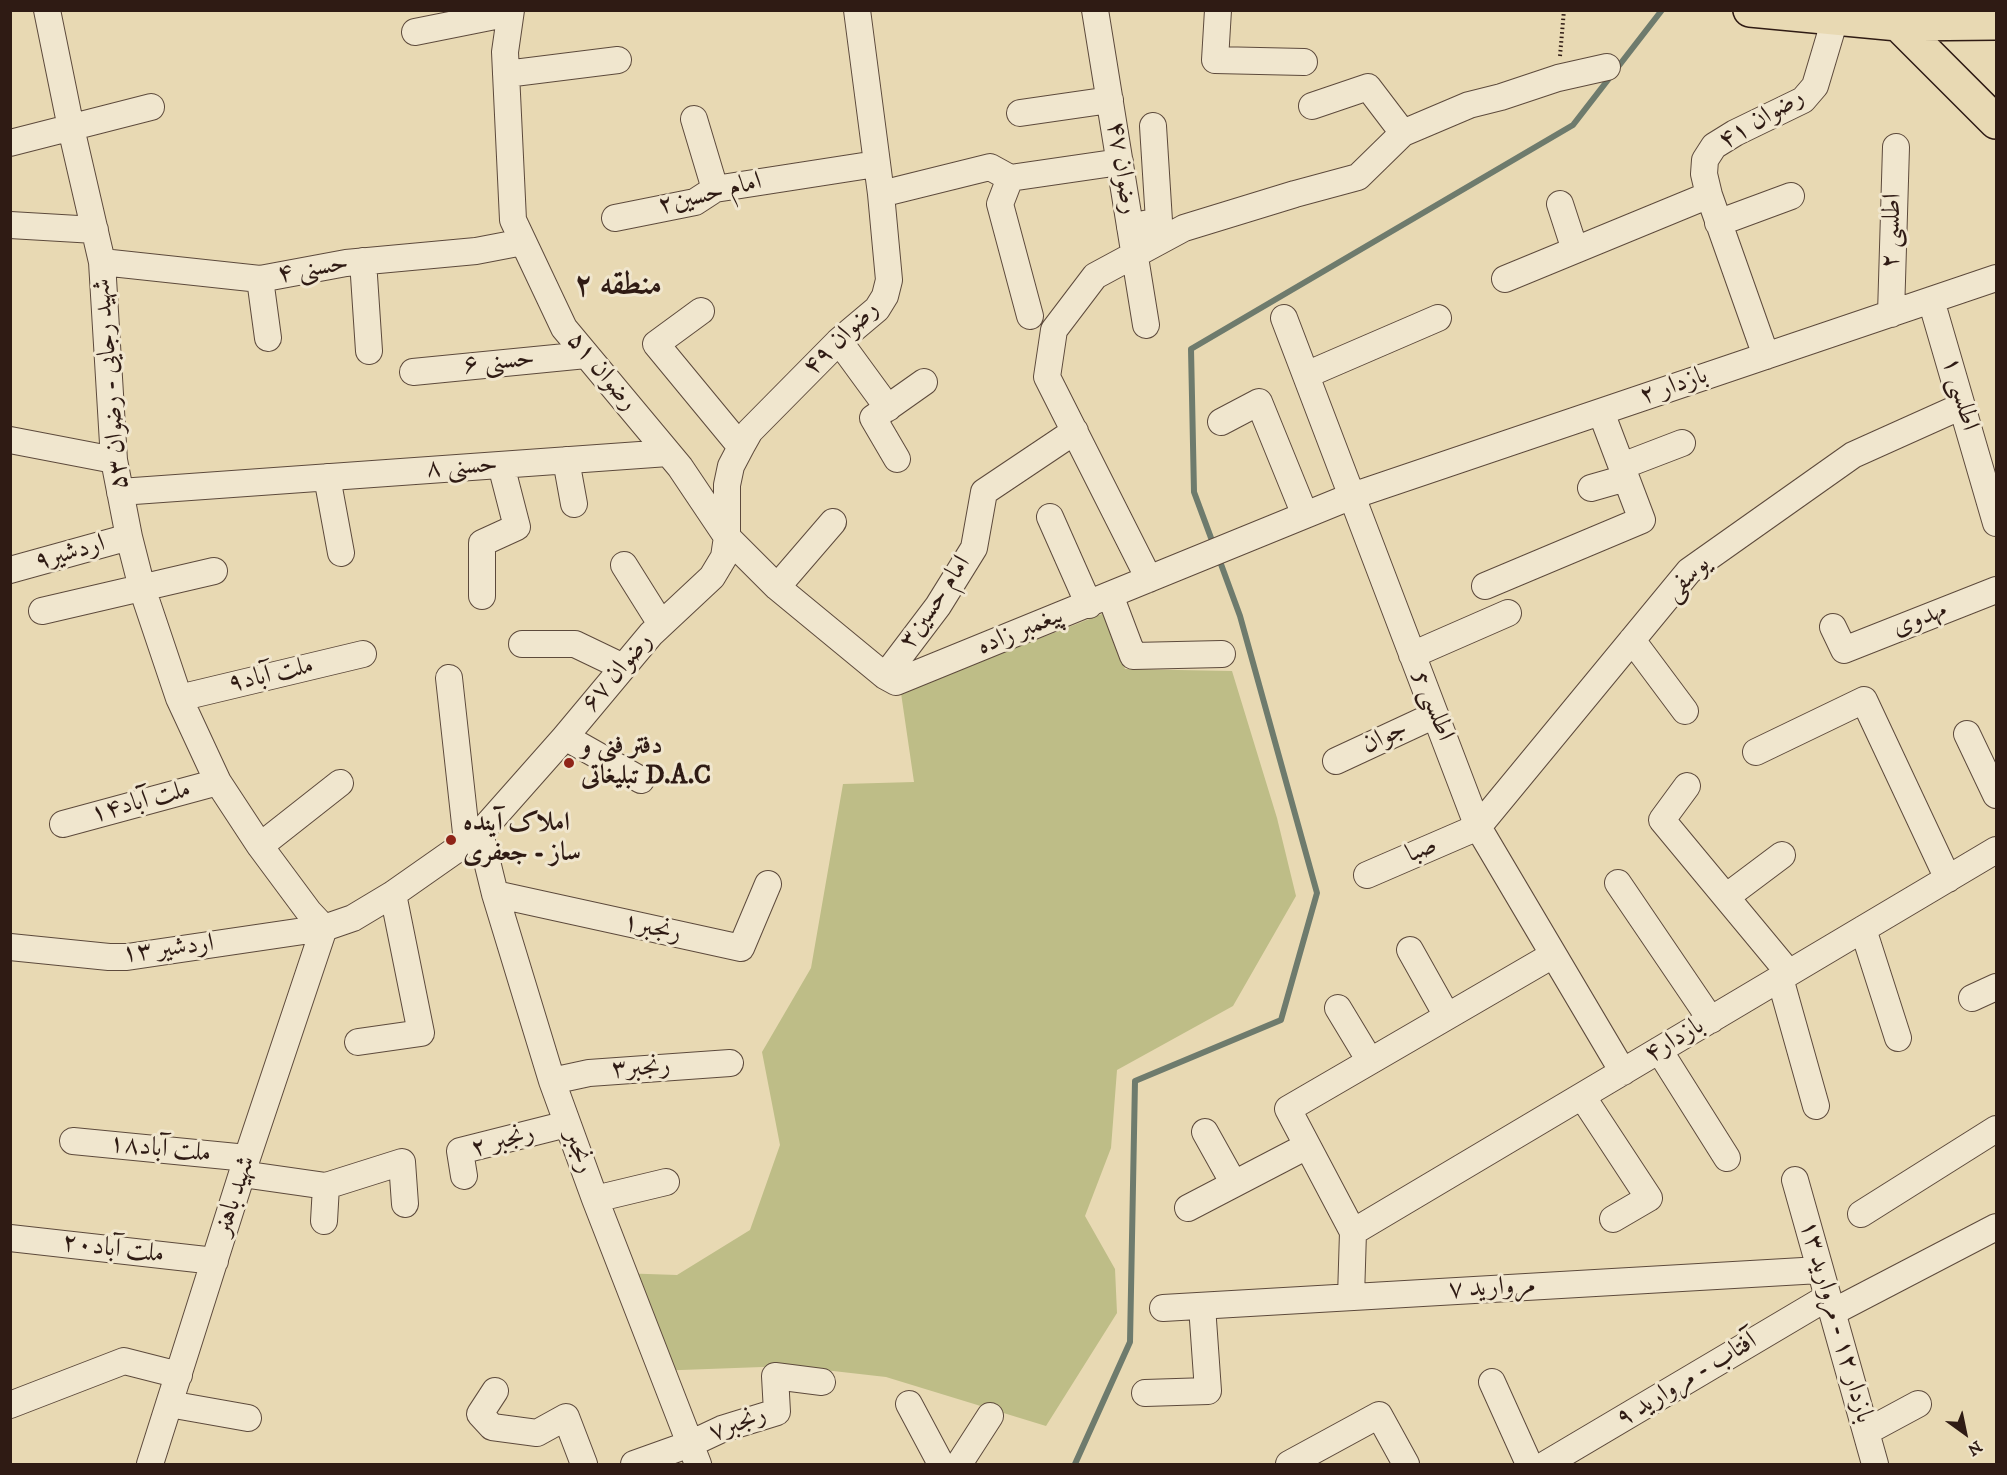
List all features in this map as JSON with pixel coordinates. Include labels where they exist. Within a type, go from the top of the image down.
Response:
[{"type":"main road","points":[[1750,10],[1898,24],[1996,23]]},
{"type":"main road","points":[[1898,24],[1996,122]]},
{"type":"street","name":"شهید رجایی - رضوان ۵۳","points":[[47,10],[102,262],[114,460],[129,537],[142,588],[179,698],[218,782],[260,846],[309,912],[324,928]]},
{"type":"street","name":"رضوان ۴۹","points":[[727,537],[727,485],[731,466],[750,431],[839,341],[877,309],[889,280],[881,194],[856,10]]},
{"type":"street","name":"رضوان ۴۷","points":[[1095,10],[1146,325]]},
{"type":"street","points":[[1218,10],[1215,60],[1304,62]]},
{"type":"street","points":[[415,32],[510,12]]},
{"type":"street","name":"رضوان ۵۱","points":[[510,12],[506,74],[513,220],[564,328],[680,467],[727,537]]},
{"type":"street","name":"رضوان ۴۱","points":[[1766,356],[1708,195],[1704,174],[1706,160],[1714,146],[1735,133],[1803,100],[1815,86],[1835,19]]},
{"type":"street","points":[[506,74],[618,60]]},
{"type":"street","points":[[1149,579],[1047,377],[1054,330],[1095,276],[1185,228],[1358,177],[1403,133],[1469,105],[1558,78],[1607,67]]},
{"type":"street","points":[[1312,106],[1368,87],[1403,133]]},
{"type":"street","points":[[1020,113],[1110,100]]},
{"type":"street","points":[[10,143],[151,107]]},
{"type":"street","points":[[694,119],[715,189]]},
{"type":"street","points":[[1130,227],[1160,221],[1153,126]]},
{"type":"street","name":"اطلسی ۲","points":[[1891,314],[1896,147]]},
{"type":"street","points":[[881,194],[990,167],[1010,178],[1120,162]]},
{"type":"street","name":"امام حسین۲","points":[[615,218],[695,202],[715,189],[876,164]]},
{"type":"street","points":[[1010,178],[1000,204],[1030,316]]},
{"type":"street","points":[[1505,279],[1708,195]]},
{"type":"street","points":[[1718,222],[1791,196]]},
{"type":"street","points":[[1560,204],[1575,250]]},
{"type":"street","points":[[10,225],[95,230]]},
{"type":"street","name":"حسنی ۴","points":[[102,262],[260,279],[363,261],[476,251],[523,242]]},
{"type":"street","points":[[363,261],[369,351]]},
{"type":"street","name":"بازدار ۲","points":[[1352,496],[1996,278]]},
{"type":"street","points":[[260,279],[268,338]]},
{"type":"street","name":"اطلسی ۱","points":[[1931,300],[1996,523]]},
{"type":"street","points":[[701,311],[656,344],[741,447]]},
{"type":"street","name":"اطلسی 5","points":[[1284,318],[1478,827],[1623,1072]]},
{"type":"street","points":[[1306,375],[1438,318]]},
{"type":"street","points":[[839,341],[888,408]]},
{"type":"street","name":"حسنی ۶","points":[[413,372],[586,355]]},
{"type":"street","points":[[897,459],[873,418],[924,382]]},
{"type":"street","points":[[1221,422],[1259,402],[1305,515]]},
{"type":"street","name":"یوسفی","points":[[1478,827],[1689,571],[1853,455],[1962,406]]},
{"type":"street","points":[[1485,586],[1642,520],[1601,412]]},
{"type":"street","name":"امام حسین۳","points":[[885,676],[938,606],[974,548],[984,492],[1075,431]]},
{"type":"street","points":[[10,440],[114,460]]},
{"type":"street","points":[[1591,488],[1683,443]]},
{"type":"street","name":"حسنی ۸","points":[[120,492],[668,453]]},
{"type":"street","points":[[566,460],[574,504]]},
{"type":"street","points":[[482,596],[482,543],[517,527],[501,465]]},
{"type":"street","points":[[327,477],[341,553]]},
{"type":"street","name":"پیغمبر زاده","points":[[885,676],[896,682],[1352,496]]},
{"type":"street","points":[[1050,517],[1132,656],[1222,654]]},
{"type":"street","points":[[777,587],[832,522]]},
{"type":"street","name":"اردشیر۹","points":[[10,570],[129,537]]},
{"type":"street","points":[[727,537],[777,587],[885,676]]},
{"type":"street","name":"رضوان ۶۷","points":[[324,928],[353,918],[393,894],[473,837],[565,737],[661,624],[712,577],[724,557],[727,537]]},
{"type":"street","points":[[624,565],[661,624]]},
{"type":"street","points":[[42,611],[214,571]]},
{"type":"street","name":"مهدوی","points":[[1833,627],[1844,650],[1996,590]]},
{"type":"street","points":[[1412,655],[1509,613]]},
{"type":"street","points":[[1632,640],[1685,711]]},
{"type":"street","points":[[522,644],[574,644],[623,667]]},
{"type":"street","name":"ملت آباد۹","points":[[179,698],[363,654]]},
{"type":"street","name":"رنجبر","points":[[449,678],[473,837],[495,894],[567,1124],[694,1454]]},
{"type":"street","points":[[1756,752],[1864,700],[1948,879]]},
{"type":"street","name":"جوان","points":[[1336,761],[1435,715]]},
{"type":"street","points":[[1967,734],[1996,795]]},
{"type":"street","points":[[565,737],[641,780]]},
{"type":"street","name":"ملت آباد۱۴","points":[[63,824],[218,782]]},
{"type":"street","points":[[260,846],[340,783]]},
{"type":"street","points":[[1686,786],[1662,820],[1726,897],[1784,976],[1816,1106]]},
{"type":"street","name":"صبا","points":[[1367,875],[1478,827]]},
{"type":"street","points":[[1726,897],[1782,855]]},
{"type":"street","name":"بازدار۴","points":[[1353,1232],[1948,879],[1995,855]]},
{"type":"street","points":[[1618,883],[1711,1020]]},
{"type":"street","name":"رنجبر۱","points":[[495,894],[741,948],[768,884]]},
{"type":"street","points":[[358,1042],[421,1032],[393,894]]},
{"type":"street","name":"اردشیر ۱۳","points":[[10,947],[127,957],[324,928]]},
{"type":"street","name":"شهید باهنر","points":[[150,1464],[214,1261],[324,928]]},
{"type":"street","points":[[1863,929],[1898,1038]]},
{"type":"street","points":[[1410,950],[1447,1016]]},
{"type":"street","points":[[1352,1297],[1353,1232],[1288,1109],[1553,955]]},
{"type":"street","points":[[1972,998],[1996,987]]},
{"type":"street","points":[[1338,1008],[1370,1061]]},
{"type":"street","points":[[1659,1050],[1727,1158]]},
{"type":"street","name":"رنجبر۳","points":[[552,1081],[589,1073],[730,1063]]},
{"type":"street","points":[[1582,1096],[1649,1198],[1612,1219]]},
{"type":"street","name":"رنجبر ۲","points":[[464,1176],[460,1151],[567,1124]]},
{"type":"street","points":[[1861,1214],[1996,1129]]},
{"type":"street","points":[[1205,1132],[1234,1184]]},
{"type":"street","name":"ملت آباد۱۸","points":[[73,1141],[245,1166],[326,1186]]},
{"type":"street","points":[[1188,1208],[1307,1146]]},
{"type":"street","points":[[324,1221],[326,1186],[402,1162],[405,1204]]},
{"type":"street","name":"بازدار ۱۲ - مروارید ۱۳","points":[[1795,1180],[1875,1464]]},
{"type":"street","points":[[595,1199],[666,1182]]},
{"type":"street","name":"آفتاب - مروارید ۹","points":[[1546,1464],[1831,1305],[1996,1227]]},
{"type":"street","name":"ملت آباد۲۰","points":[[10,1238],[214,1261]]},
{"type":"street","name":"مروارید ۷","points":[[1163,1308],[1820,1270]]},
{"type":"street","points":[[1145,1393],[1208,1391],[1202,1306]]},
{"type":"street","points":[[10,1405],[124,1361],[178,1375]]},
{"type":"street","name":"رنجبر۷","points":[[694,1454],[722,1429],[777,1412],[775,1376],[822,1382]]},
{"type":"street","points":[[1492,1382],[1529,1464]]},
{"type":"street","points":[[495,1391],[480,1414],[492,1427],[537,1433],[566,1418],[584,1464]]},
{"type":"street","points":[[169,1404],[248,1418]]},
{"type":"street","points":[[909,1404],[941,1464]]},
{"type":"street","points":[[1866,1432],[1918,1404]]},
{"type":"street","points":[[1289,1464],[1379,1415],[1406,1464]]},
{"type":"street","points":[[959,1464],[990,1416]]},
{"type":"street","points":[[634,1464],[694,1454]]},
{"type":"path","points":[[1558,78],[1564,10]]},
{"type":"shaded area","points":[[1107,612],[1125,669],[1232,671],[1277,818],[1296,896],[1233,1006],[1117,1070],[1111,1148],[1085,1216],[1115,1269],[1117,1313],[1046,1426],[886,1377],[789,1366],[654,1371],[618,1273],[677,1275],[750,1230],[780,1145],[762,1052],[811,968],[843,784],[914,782],[901,693]]},
{"type":"waterway","points":[[1214,546],[1194,492],[1191,349],[1573,125],[1662,10]]},
{"type":"waterway","points":[[1075,1464],[1130,1342],[1135,1081],[1281,1020],[1317,893],[1240,616],[1218,556]]},
{"type":"place","name":"دفتر فنی و تبلیغاتی D.A.C","points":[[569,763]]},
{"type":"place","name":"املاک آینده ساز - جعفری","points":[[451,840]]},
{"type":"district","name":"منطقه ۲","points":[[618,287]]}]
